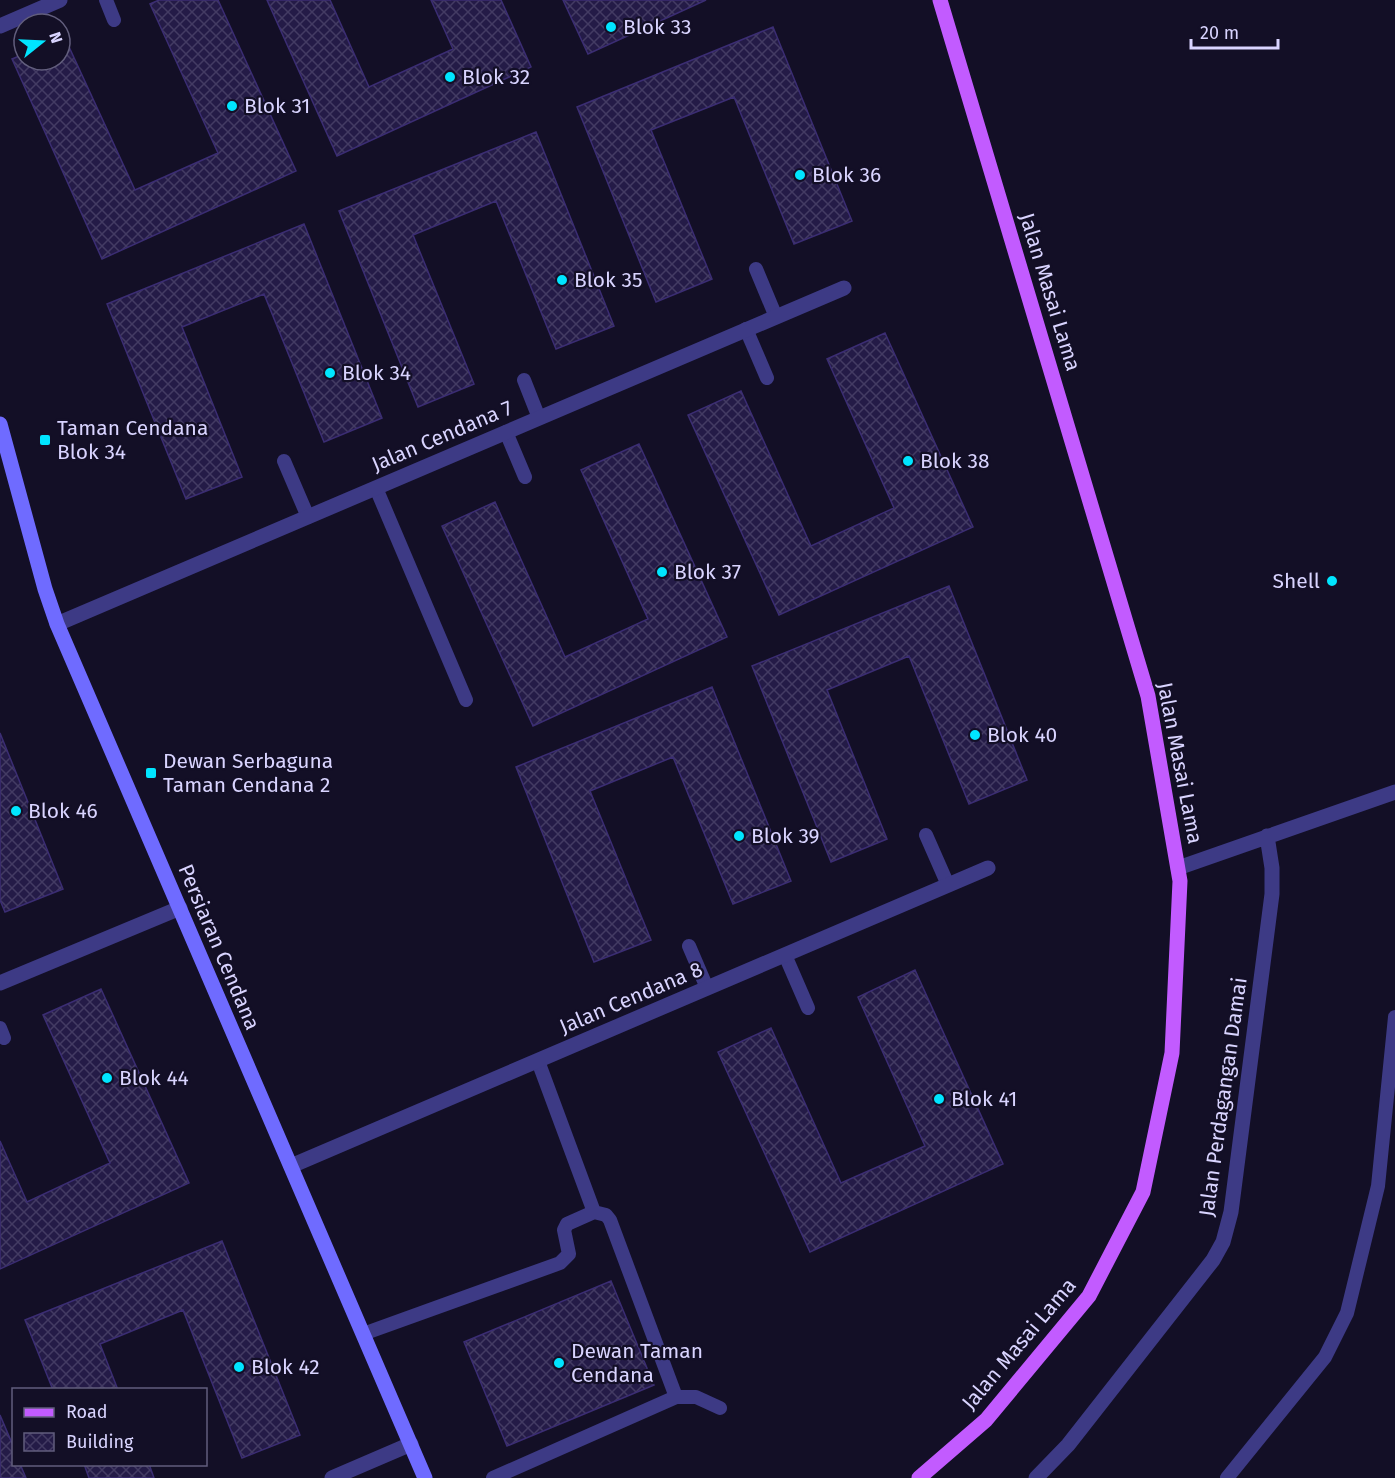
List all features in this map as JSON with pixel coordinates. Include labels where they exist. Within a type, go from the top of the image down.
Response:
[{"type":"main road","name":"Jalan Masai Lama","points":[[919,1478],[986,1420],[1089,1296],[1143,1192],[1172,1053],[1180,881],[1148,696],[940,0]]},
{"type":"street","points":[[0,26],[60,0]]},
{"type":"street","name":"Jalan Cendana 7","points":[[57,624],[844,288]]},
{"type":"street","name":"Persiaran Cendana","points":[[0,424],[45,589],[57,624],[425,1478]]},
{"type":"street","points":[[1178,868],[1395,792]]},
{"type":"street","name":"Jalan Perdagangan Damai","points":[[1040,1477],[1075,1436],[1213,1260],[1223,1242],[1232,1212],[1272,894],[1272,868],[1266,836]]},
{"type":"street","name":"Jalan Cendana 8","points":[[291,1166],[988,868]]},
{"type":"street","points":[[0,983],[180,908]]},
{"type":"street","points":[[332,1478],[411,1444]]},
{"type":"lane","points":[[106,0],[114,20]]},
{"type":"lane","points":[[756,270],[776,317]]},
{"type":"lane","points":[[746,329],[767,378]]},
{"type":"lane","points":[[524,380],[539,418]]},
{"type":"lane","points":[[506,432],[525,477]]},
{"type":"lane","points":[[284,461],[308,517]]},
{"type":"lane","points":[[376,488],[466,700]]},
{"type":"lane","points":[[926,835],[948,885]]},
{"type":"lane","points":[[689,946],[707,988]]},
{"type":"lane","points":[[785,955],[808,1008]]},
{"type":"lane","points":[[1227,1478],[1325,1357],[1347,1313],[1378,1186],[1395,1017]]},
{"type":"lane","points":[[538,1060],[594,1212]]},
{"type":"lane","points":[[363,1334],[560,1263],[569,1254],[564,1230],[567,1224],[594,1212],[606,1215],[610,1220],[676,1397]]},
{"type":"lane","points":[[493,1478],[676,1397],[696,1397],[720,1408]]},
{"type":"building","name":"Blok 31","points":[[159,0],[218,0],[296,171],[102,259],[18,72],[72,72],[72,53],[135,190],[218,153],[150,4]]},
{"type":"building","name":"Blok 32","points":[[267,0],[330,0],[369,87],[453,49],[431,0],[501,0],[531,67],[337,156]]},
{"type":"building","name":"Blok 33","points":[[563,0],[706,0],[588,54]]},
{"type":"building","name":"Blok 36","points":[[773,27],[852,221],[794,244],[734,97],[651,130],[712,279],[656,302],[577,107]]},
{"type":"building","name":"Blok 35","points":[[536,132],[614,326],[556,349],[496,201],[413,235],[474,384],[418,407],[339,211]]},
{"type":"building","name":"Blok 34","points":[[304,224],[382,418],[324,442],[264,294],[182,327],[242,477],[186,499],[107,304]]},
{"type":"building","name":"Blok 38","points":[[885,333],[973,527],[779,615],[688,415],[741,391],[811,546],[894,508],[827,359]]},
{"type":"building","name":"Blok 37","points":[[639,444],[727,637],[533,726],[442,526],[495,502],[565,657],[648,619],[581,470]]},
{"type":"building","name":"Blok 40","points":[[949,586],[1027,780],[969,804],[909,656],[827,690],[887,839],[831,862],[752,666]]},
{"type":"building","name":"Blok 39","points":[[712,687],[791,881],[733,904],[673,757],[590,791],[651,940],[594,962],[516,767]]},
{"type":"building","name":"Blok 46","points":[[0,733],[63,889],[5,912],[0,900]]},
{"type":"building","name":"Blok 41","points":[[915,970],[1003,1164],[810,1252],[718,1052],[771,1028],[841,1183],[925,1146],[858,997]]},
{"type":"building","name":"Blok 44","points":[[101,989],[189,1183],[0,1269],[0,1141],[27,1202],[110,1163],[43,1015]]},
{"type":"building","name":"Blok 42","points":[[222,1241],[300,1435],[242,1458],[183,1310],[100,1344],[117,1388],[52,1388],[25,1320]]},
{"type":"building","name":"Dewan Taman Cendana","points":[[611,1281],[654,1385],[507,1446],[464,1342]]},
{"type":"building","points":[[0,1415],[12,1443],[12,1466],[21,1466],[26,1478],[0,1478]]},
{"type":"building","points":[[85,1466],[150,1466],[154,1478],[89,1478]]},
{"type":"place","name":"Blok 33","points":[[611,27]]},
{"type":"place","name":"Blok 32","points":[[450,77]]},
{"type":"place","name":"Blok 31","points":[[232,106]]},
{"type":"place","name":"Blok 36","points":[[800,175]]},
{"type":"place","name":"Blok 35","points":[[562,280]]},
{"type":"place","name":"Blok 34","points":[[330,373]]},
{"type":"place","name":"Taman Cendana Blok 34","points":[[45,440]]},
{"type":"place","name":"Blok 38","points":[[908,461]]},
{"type":"place","name":"Blok 37","points":[[662,572]]},
{"type":"place","name":"Shell","points":[[1332,581]]},
{"type":"place","name":"Blok 40","points":[[975,735]]},
{"type":"place","name":"Dewan Serbaguna Taman Cendana 2","points":[[151,773]]},
{"type":"place","name":"Blok 46","points":[[16,811]]},
{"type":"place","name":"Blok 39","points":[[739,836]]},
{"type":"place","name":"Blok 44","points":[[107,1078]]},
{"type":"place","name":"Blok 41","points":[[939,1099]]},
{"type":"place","name":"Dewan Taman Cendana","points":[[559,1363]]},
{"type":"place","name":"Blok 42","points":[[239,1367]]}]
